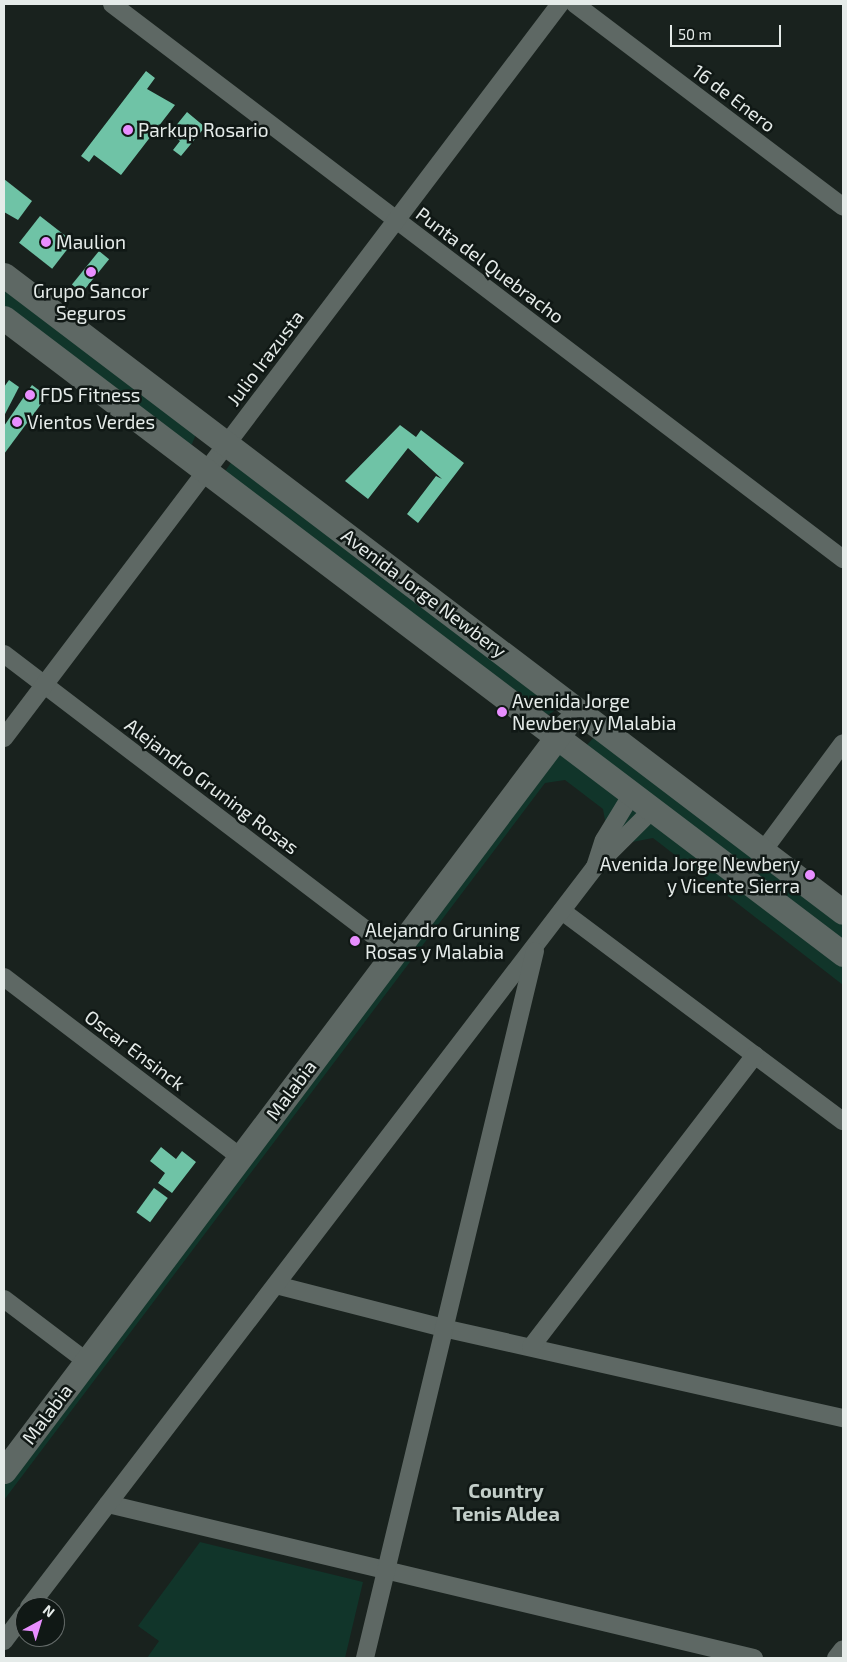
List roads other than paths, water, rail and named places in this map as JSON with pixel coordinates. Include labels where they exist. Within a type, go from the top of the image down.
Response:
[{"type":"main road","name":"Avenida Jorge Newbery","points":[[4,275],[843,912]]},
{"type":"main road","name":"Avenida Jorge Newbery","points":[[4,318],[843,954]]},
{"type":"main road","name":"Malabia","points":[[4,1471],[578,710]]},
{"type":"street","name":"Punta del Quebracho","points":[[112,4],[843,559]]},
{"type":"street","name":"Julio Irazusta","points":[[4,738],[560,4]]},
{"type":"street","name":"16 de Enero","points":[[575,4],[843,207]]},
{"type":"street","name":"Alejandro Gruning Rosas","points":[[4,654],[395,952]]},
{"type":"street","points":[[763,851],[843,743]]},
{"type":"street","points":[[595,868],[604,840],[632,794]]},
{"type":"street","points":[[38,1597],[595,868],[653,810]]},
{"type":"street","points":[[562,911],[843,1121]]},
{"type":"street","points":[[365,1658],[442,1328],[536,945]]},
{"type":"street","name":"Oscar Ensinck","points":[[4,978],[240,1157]]},
{"type":"street","points":[[531,1347],[754,1055]]},
{"type":"street","points":[[276,1285],[442,1328],[843,1418]]},
{"type":"street","points":[[4,1298],[86,1361]]},
{"type":"street","points":[[108,1504],[754,1658]]},
{"type":"street","points":[[4,1640],[15,1626]]},
{"type":"street","points":[[836,1658],[843,1649]]},
{"type":"place","name":"Parkup Rosario","points":[[128,130]]},
{"type":"place","name":"Maulion","points":[[46,242]]},
{"type":"place","name":"Grupo Sancor Seguros","points":[[91,272]]},
{"type":"place","name":"FDS Fitness","points":[[30,395]]},
{"type":"place","name":"Vientos Verdes","points":[[17,422]]},
{"type":"place","name":"Avenida Jorge Newbery y Malabia","points":[[502,712]]},
{"type":"place","name":"Avenida Jorge Newbery y Vicente Sierra","points":[[810,875]]},
{"type":"place","name":"Alejandro Gruning Rosas y Malabia","points":[[355,941]]},
{"type":"district","name":"Country Tenis Aldea","points":[[506,1502]]}]
